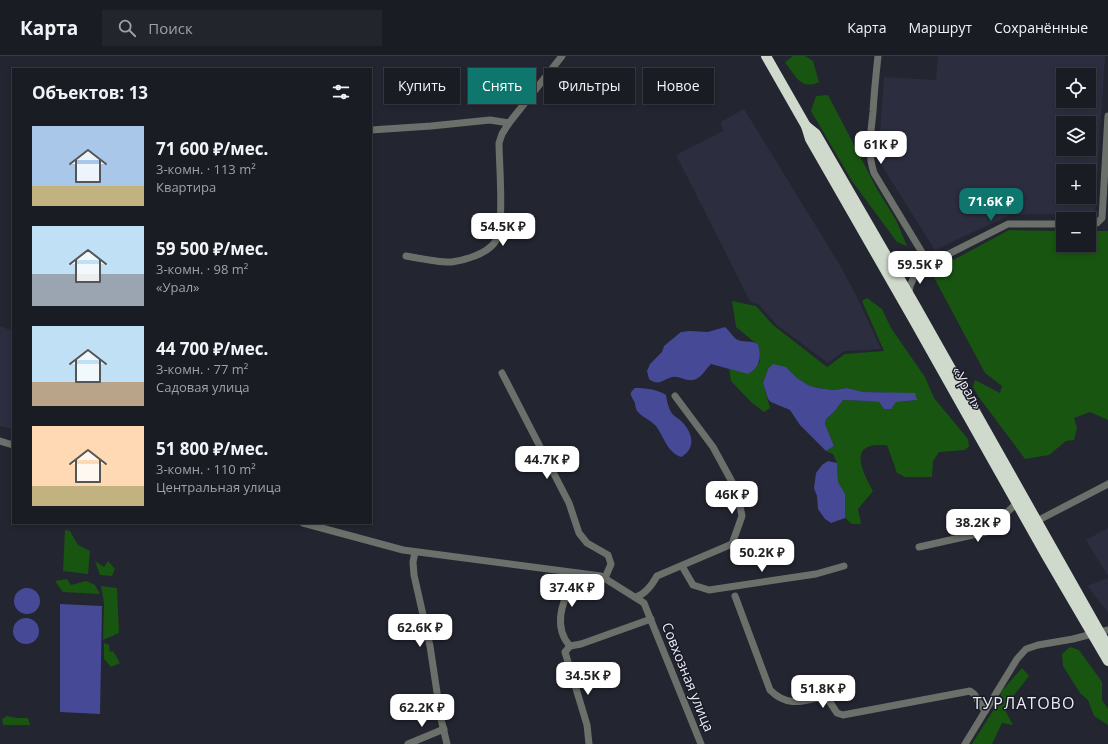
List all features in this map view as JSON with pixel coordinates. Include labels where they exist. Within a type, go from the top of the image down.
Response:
[{"type":"highway","name":"«Урал»","points":[[766,56],[806,126],[810,139],[1084,621],[1100,632],[1108,661]]},
{"type":"highway","name":"«Урал»","points":[[806,126],[816,134],[892,264],[1108,647]]},
{"type":"street","points":[[406,256],[451,262],[482,254],[495,242],[499,234],[501,215],[499,143],[502,134],[562,56]]},
{"type":"street","points":[[878,56],[870,141],[870,157],[872,167],[874,173],[930,264]]},
{"type":"street","points":[[1096,223],[1102,218],[1108,116]]},
{"type":"street","points":[[372,132],[490,120],[509,124]]},
{"type":"street","points":[[892,264],[903,268],[917,270],[1008,224],[1056,224]]},
{"type":"street","points":[[909,295],[910,286],[917,270]]},
{"type":"street","points":[[307,524],[403,550],[601,576],[605,578],[611,564],[608,555],[587,543],[579,533],[570,503],[502,373]]},
{"type":"street","points":[[636,597],[640,596],[651,587],[657,576],[732,544],[742,516],[737,491],[713,447],[675,396]]},
{"type":"street","points":[[0,441],[12,444]]},
{"type":"street","points":[[1037,521],[1108,484]]},
{"type":"street","points":[[919,548],[986,532],[1017,503]]},
{"type":"street","points":[[415,552],[413,562],[414,575],[430,646],[447,744]]},
{"type":"street","points":[[682,566],[694,585],[709,590],[816,574],[844,566]]},
{"type":"street","points":[[570,646],[563,638],[560,629],[560,613],[575,573]]},
{"type":"street","name":"Совхозная улица","points":[[605,578],[644,602],[701,744]]},
{"type":"street","points":[[735,596],[770,690],[777,698],[793,702],[826,696],[837,713],[843,715],[970,691],[974,694],[985,711]]},
{"type":"street","points":[[589,744],[587,725],[565,652],[570,646],[581,644],[651,619]]},
{"type":"street","points":[[1079,637],[1084,628],[1084,621]]},
{"type":"street","points":[[965,744],[1017,659],[1026,650],[1038,645],[1100,632]]},
{"type":"street","points":[[408,744],[444,729]]},
{"type":"shaded area","points":[[938,56],[1105,56],[1096,197],[1096,164],[1056,164],[1056,204],[1096,204],[1095,212],[1056,212],[1056,214],[1010,215],[935,250],[878,160],[884,77],[936,80]]},
{"type":"shaded area","points":[[744,109],[841,267],[857,297],[881,349],[844,351],[828,363],[777,325],[759,305],[750,301],[676,155],[723,131],[721,122]]},
{"type":"shaded area","points":[[0,326],[12,331],[12,429],[0,426]]},
{"type":"shaded area","points":[[725,327],[736,339],[758,344],[760,358],[758,365],[748,374],[711,364],[699,377],[693,380],[675,377],[661,382],[656,382],[649,379],[647,371],[650,364],[662,352],[664,346],[681,332],[708,332]]},
{"type":"shaded area","points":[[773,364],[786,367],[797,378],[808,385],[817,388],[834,390],[847,388],[863,392],[915,393],[917,400],[896,402],[891,409],[884,409],[879,402],[843,400],[834,412],[826,419],[825,424],[834,446],[826,451],[800,425],[790,410],[771,402],[768,399],[763,383],[768,369]]},
{"type":"shaded area","points":[[635,388],[655,390],[666,395],[671,412],[683,423],[691,436],[691,446],[686,454],[681,457],[672,452],[656,426],[637,411],[631,394]]},
{"type":"shaded area","points":[[828,461],[837,463],[838,482],[845,494],[845,518],[831,523],[825,519],[818,509],[817,496],[814,488],[816,473],[822,465]]},
{"type":"shaded area","points":[[1108,528],[1108,576],[1086,540]]},
{"type":"shaded area","points":[[1108,578],[1108,612],[1087,586]]},
{"type":"shaded area","points":[[27,588],[36,592],[40,601],[36,610],[27,614],[18,610],[14,601],[18,592]]},
{"type":"shaded area","points":[[60,604],[102,606],[100,714],[60,712]]},
{"type":"shaded area","points":[[26,618],[35,622],[39,631],[35,640],[26,644],[17,640],[13,631],[17,622]]},
{"type":"green space","points":[[793,56],[805,56],[813,61],[819,82],[813,84],[803,83],[795,76],[785,62]]},
{"type":"green space","points":[[828,95],[877,189],[896,220],[907,246],[897,242],[852,181],[811,111],[816,96]]},
{"type":"green space","points":[[1009,230],[1056,231],[1056,252],[1096,252],[1096,231],[1108,231],[1108,420],[1090,412],[1074,418],[1077,428],[1074,440],[1066,441],[1049,455],[1025,459],[978,396],[973,387],[975,380],[1000,393],[1002,386],[985,373],[931,272]]},
{"type":"green space","points":[[867,298],[882,309],[891,328],[925,377],[934,398],[968,439],[969,446],[965,450],[939,452],[933,461],[932,477],[905,477],[897,473],[887,445],[867,447],[862,452],[861,464],[863,472],[873,491],[858,509],[861,524],[852,524],[845,518],[845,494],[838,482],[837,463],[833,454],[826,451],[834,446],[825,424],[826,419],[834,412],[843,400],[879,402],[884,409],[896,402],[917,400],[902,393],[863,392],[847,388],[834,390],[817,388],[808,385],[797,378],[786,367],[768,369],[763,383],[770,408],[764,412],[751,402],[731,381],[729,368],[748,374],[760,362],[758,344],[736,327],[732,301],[756,306],[773,325],[827,367],[845,354],[884,351],[862,301]]},
{"type":"green space","points":[[65,530],[70,531],[78,545],[90,551],[88,574],[63,571]]},
{"type":"green space","points":[[95,561],[104,567],[108,561],[115,569],[112,576],[100,575]]},
{"type":"green space","points":[[67,579],[71,585],[86,581],[95,585],[100,594],[63,592],[55,581]]},
{"type":"green space","points":[[101,586],[117,588],[119,633],[103,640],[104,603]]},
{"type":"green space","points":[[104,643],[109,645],[110,652],[113,651],[120,663],[111,667],[104,659]]},
{"type":"green space","points":[[1070,647],[1079,650],[1102,682],[1102,700],[1108,709],[1108,725],[1094,716],[1088,700],[1080,693],[1063,666],[1062,654]]},
{"type":"green space","points":[[1022,668],[1029,676],[1004,708],[1013,725],[1002,723],[992,744],[972,744],[996,706],[1004,704],[1000,693]]},
{"type":"green space","points":[[7,716],[28,718],[30,725],[3,725],[2,719]]},
{"type":"district","name":"ТУРЛАТОВО","points":[[1024,703]]}]
